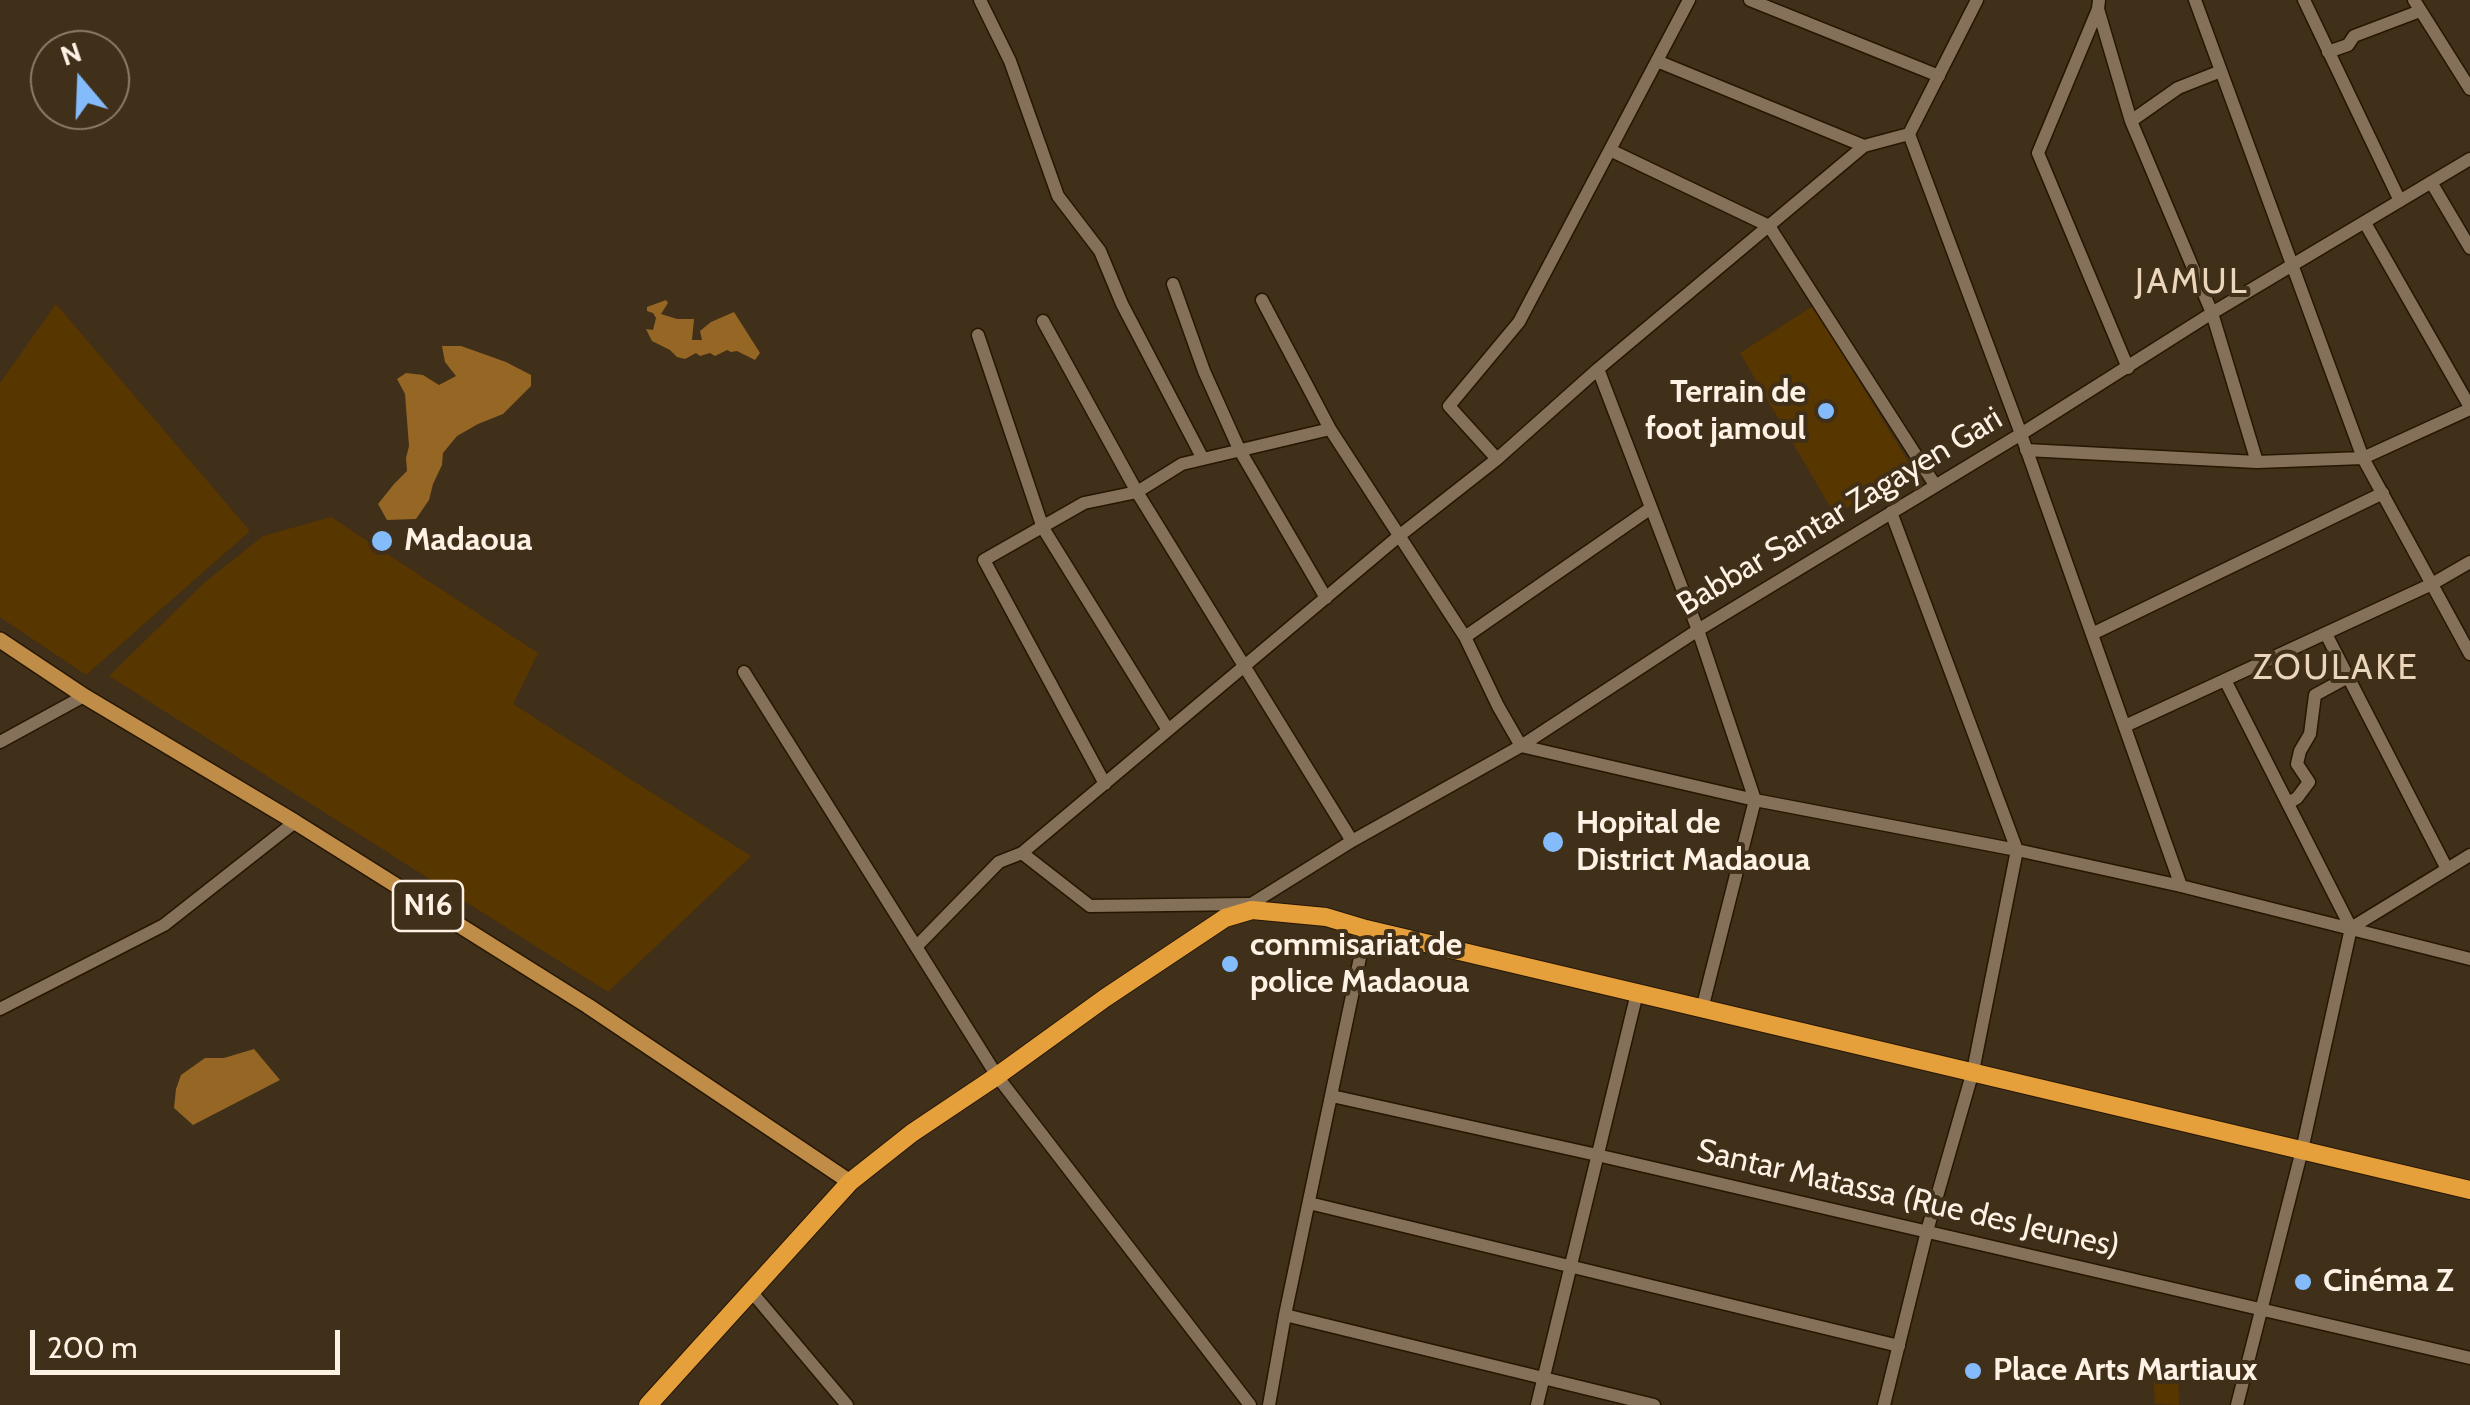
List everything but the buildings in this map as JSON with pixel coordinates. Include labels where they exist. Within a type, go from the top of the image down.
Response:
[{"type":"highway","points":[[648,1405],[850,1182],[912,1133],[1105,998],[1244,908],[1326,917],[2470,1190]]},
{"type":"main road","name":"N16","points":[[0,640],[84,696],[295,822],[588,1006],[850,1182]]},
{"type":"street","points":[[980,0],[1010,61],[1058,196],[1100,250],[1122,304],[1203,458]]},
{"type":"street","points":[[1497,460],[1448,406],[1518,322],[1689,0]]},
{"type":"street","points":[[1750,0],[1938,76]]},
{"type":"street","points":[[1977,0],[1909,134],[2021,434],[2181,886]]},
{"type":"street","points":[[2195,0],[2363,458],[2470,654]]},
{"type":"street","points":[[2304,0],[2400,201]]},
{"type":"street","points":[[2098,5],[2131,121],[2212,313],[2258,462]]},
{"type":"street","points":[[2098,5],[2038,153],[2128,368]]},
{"type":"street","points":[[2328,52],[2417,6],[2470,89]]},
{"type":"street","points":[[1657,61],[1864,146]]},
{"type":"street","points":[[2131,121],[2178,88],[2221,71]]},
{"type":"street","points":[[916,947],[999,862],[1022,853],[1400,536],[1497,460],[1864,146],[1909,134]]},
{"type":"street","points":[[1610,150],[1769,226],[1935,485]]},
{"type":"street","name":"Babbar Santar Zagayen Gari","points":[[1244,908],[1352,841],[1522,746],[1698,630],[2470,159]]},
{"type":"street","points":[[2432,182],[2470,248]]},
{"type":"street","points":[[2026,450],[2258,462],[2363,458],[2470,408],[2365,223]]},
{"type":"street","points":[[1173,284],[1238,450],[1326,598]]},
{"type":"street","points":[[1262,300],[1330,429],[1465,637],[1522,746],[1755,800],[2181,886],[2470,958]]},
{"type":"street","points":[[1043,320],[1137,492],[1352,841]]},
{"type":"street","points":[[978,335],[1043,528],[1168,730]]},
{"type":"street","points":[[1598,370],[1698,630],[1755,800],[1702,1008]]},
{"type":"street","points":[[1105,784],[984,560],[1084,503],[1137,492],[1182,464],[1330,429]]},
{"type":"street","points":[[2092,634],[2383,492]]},
{"type":"street","points":[[1465,637],[1651,508]]},
{"type":"street","points":[[1884,1405],[1927,1231],[1973,1071],[2016,850],[1891,512]]},
{"type":"street","points":[[2125,726],[2432,584],[2470,562]]},
{"type":"street","points":[[2326,634],[2447,869]]},
{"type":"street","points":[[744,672],[997,1076],[1250,1405]]},
{"type":"street","points":[[2288,804],[2310,782],[2298,764],[2310,734],[2315,695],[2348,677]]},
{"type":"street","points":[[2225,680],[2351,928],[2302,1150],[2237,1405]]},
{"type":"street","points":[[0,742],[84,696]]},
{"type":"street","points":[[0,1008],[164,925],[295,822]]},
{"type":"street","points":[[1022,853],[1090,906],[1244,908]]},
{"type":"street","points":[[2351,928],[2470,855]]},
{"type":"street","points":[[1269,1405],[1366,929]]},
{"type":"street","points":[[1537,1405],[1637,994]]},
{"type":"street","name":"Santar Matassa (Rue des Jeunes)","points":[[1332,1096],[2470,1358]]},
{"type":"street","points":[[1309,1203],[1899,1346]]},
{"type":"street","points":[[750,1290],[847,1405]]},
{"type":"street","points":[[1285,1315],[1654,1405]]},
{"type":"shaded area","points":[[666,300],[661,314],[694,319],[692,340],[702,340],[700,331],[734,312],[760,353],[755,360],[727,350],[715,356],[696,353],[685,359],[677,357],[652,341],[646,329],[653,330],[656,318],[647,307]]},
{"type":"shaded area","points":[[56,304],[250,531],[86,675],[0,617],[0,383]]},
{"type":"shaded area","name":"Terrain de foot jamoul","points":[[1813,306],[1912,468],[1835,515],[1740,353]]},
{"type":"shaded area","points":[[442,346],[461,346],[506,362],[531,375],[531,386],[503,414],[457,436],[443,453],[429,500],[416,519],[387,520],[378,504],[407,471],[409,446],[405,394],[397,379],[406,373],[423,375],[439,385],[456,376],[445,362]]},
{"type":"shaded area","points":[[331,517],[538,653],[513,704],[751,856],[608,992],[109,676],[204,583],[263,536]]},
{"type":"shaded area","points":[[254,1049],[280,1080],[193,1125],[174,1108],[181,1075],[205,1058],[224,1058]]},
{"type":"shaded area","points":[[2160,1362],[2170,1362],[2178,1371],[2179,1405],[2155,1404],[2153,1372]]},
{"type":"place","name":"Terrain de foot jamoul","points":[[1826,411]]},
{"type":"place","name":"Madaoua","points":[[382,541]]},
{"type":"place","name":"Hopital de District Madaoua","points":[[1553,842]]},
{"type":"place","name":"commisariat de police Madaoua","points":[[1230,964]]},
{"type":"place","name":"Cinéma Z","points":[[2303,1282]]},
{"type":"place","name":"Place Arts Martiaux","points":[[1973,1371]]},
{"type":"district","name":"JAMUL","points":[[2192,283]]},
{"type":"district","name":"ZOULAKE","points":[[2336,669]]}]
